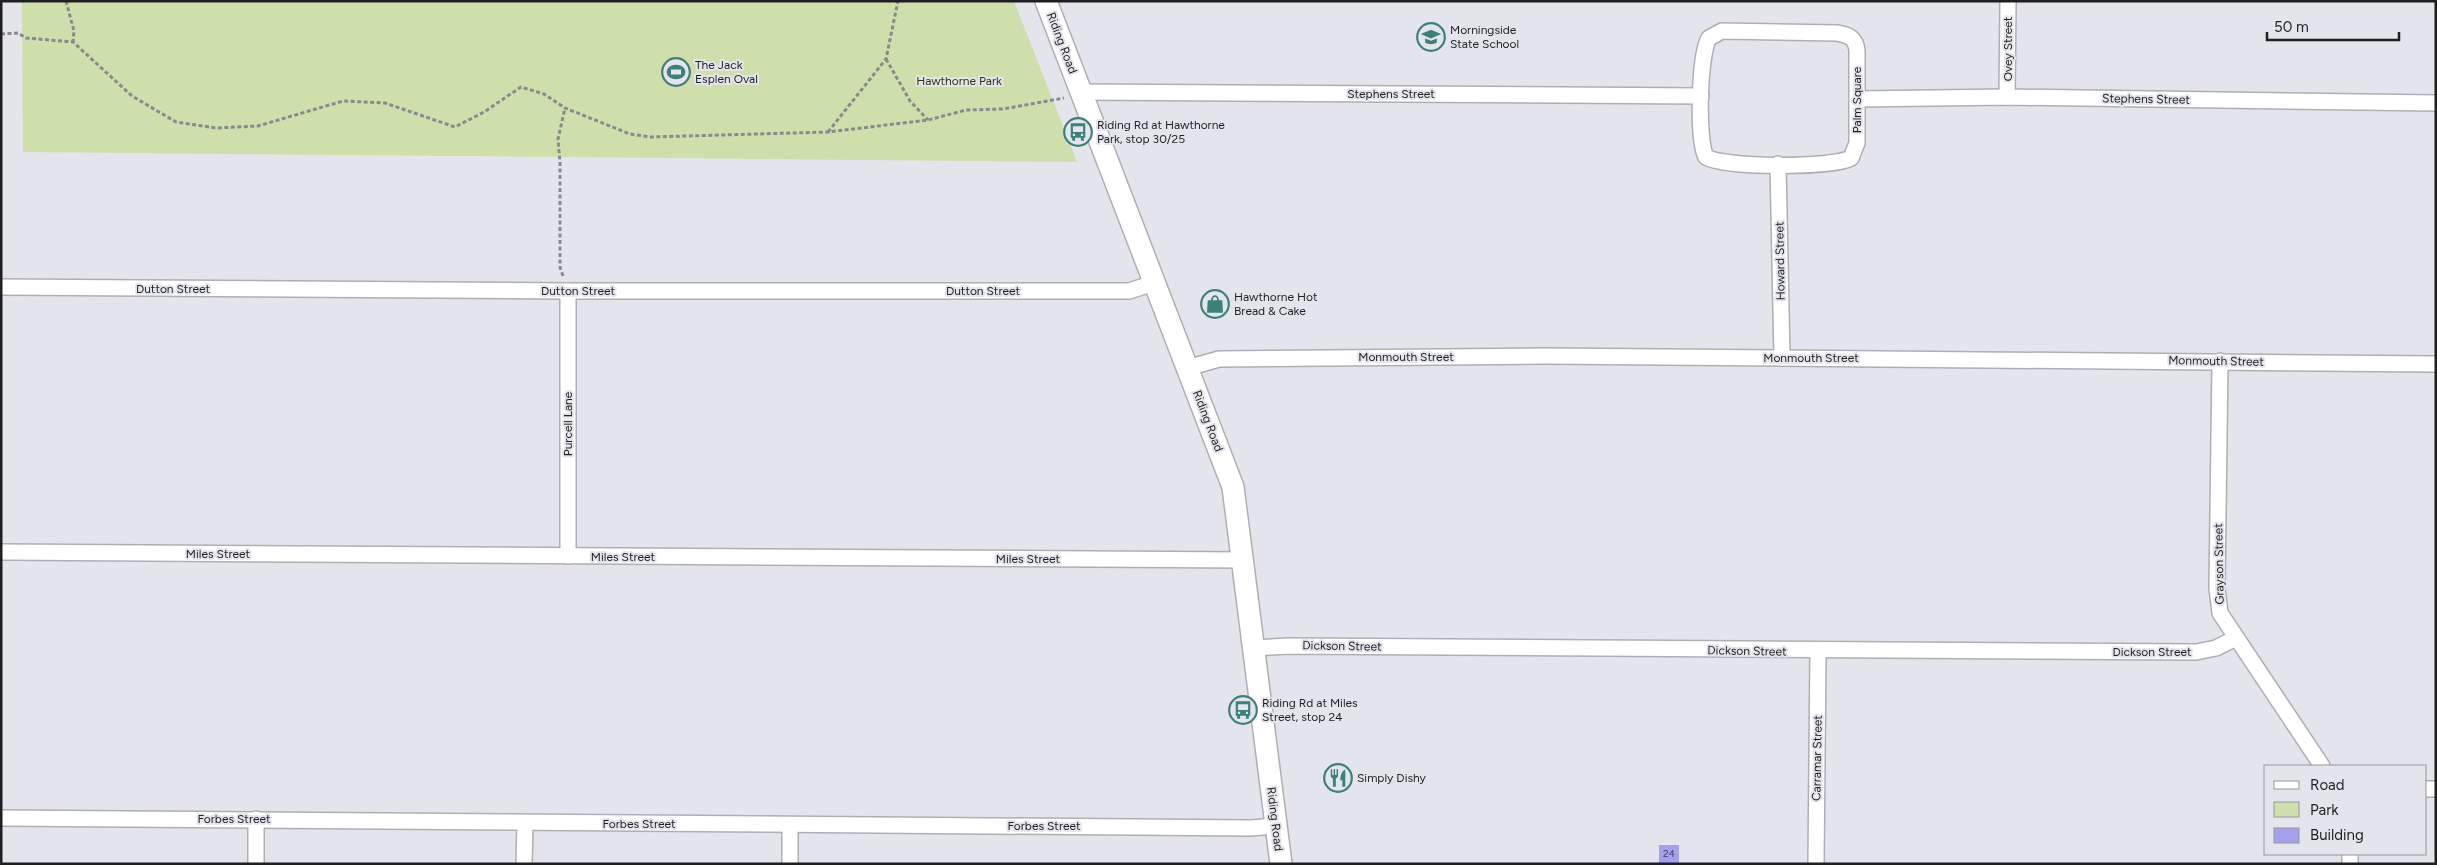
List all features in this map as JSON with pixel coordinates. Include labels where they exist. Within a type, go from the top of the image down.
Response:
[{"type":"main road","name":"Riding Road","points":[[1046,1],[1233,487],[1244,560],[1281,864]]},
{"type":"street","name":"Ovey Street","points":[[2007,97],[2008,1]]},
{"type":"street","name":"Palm Square","points":[[1722,31],[1845,34],[1853,38],[1856,43],[1856,143],[1852,158],[1834,164],[1726,163],[1713,161],[1706,157],[1700,140],[1701,96],[1704,52],[1709,38],[1722,31]]},
{"type":"street","name":"Stephens Street","points":[[1081,92],[1701,96]]},
{"type":"street","name":"Stephens Street","points":[[1857,99],[2007,97],[2436,103]]},
{"type":"street","name":"Howard Street","points":[[1778,164],[1782,358]]},
{"type":"street","name":"Dutton Street","points":[[1,288],[1129,291],[1154,283]]},
{"type":"street","name":"Purcell Lane","points":[[568,291],[568,556]]},
{"type":"street","name":"Monmouth Street","points":[[1187,368],[1219,359],[1536,356],[2436,364]]},
{"type":"street","name":"Grayson Street","points":[[2220,361],[2217,588],[2220,613],[2321,765]]},
{"type":"street","name":"Miles Street","points":[[1,552],[1244,560]]},
{"type":"street","name":"Dickson Street","points":[[1254,648],[1289,646],[1818,651],[2196,652],[2216,648],[2236,638]]},
{"type":"street","name":"Carramar Street","points":[[1816,864],[1818,651]]},
{"type":"street","name":"Forbes Street","points":[[1,818],[256,819],[525,824],[1245,828],[1276,826]]},
{"type":"street","points":[[256,819],[256,864]]},
{"type":"street","points":[[524,864],[525,824]]},
{"type":"street","points":[[790,825],[790,864]]},
{"type":"path","points":[[66,1],[74,32],[73,42]]},
{"type":"path","points":[[828,132],[886,60],[898,1]]},
{"type":"path","points":[[1,34],[18,34],[26,38],[73,42],[132,96],[176,122],[216,128],[258,126],[343,101],[385,103],[455,127],[484,112],[521,87],[544,94],[565,108],[630,134],[651,137],[828,132],[928,120],[966,110],[1003,109],[1057,101],[1081,92]]},
{"type":"path","points":[[886,60],[910,101],[928,120]]},
{"type":"path","points":[[565,108],[558,140],[560,163],[560,267],[568,291]]},
{"type":"green space","name":"Hawthorne Park","points":[[22,1],[1014,1],[1077,162],[23,152]]},
{"type":"building","points":[[1659,845],[1679,845],[1679,864],[1655,864],[1659,862]]},
{"type":"place","name":"Morningside State School","points":[[1431,37]]},
{"type":"place","name":"The Jack Esplen Oval","points":[[676,72]]},
{"type":"place","name":"Riding Rd at Hawthorne Park, stop 30/25","points":[[1078,132]]},
{"type":"place","name":"Hawthorne Hot Bread & Cake","points":[[1215,304]]},
{"type":"place","name":"Riding Rd at Miles Street, stop 24","points":[[1243,710]]},
{"type":"place","name":"Simply Dishy","points":[[1338,778]]}]
